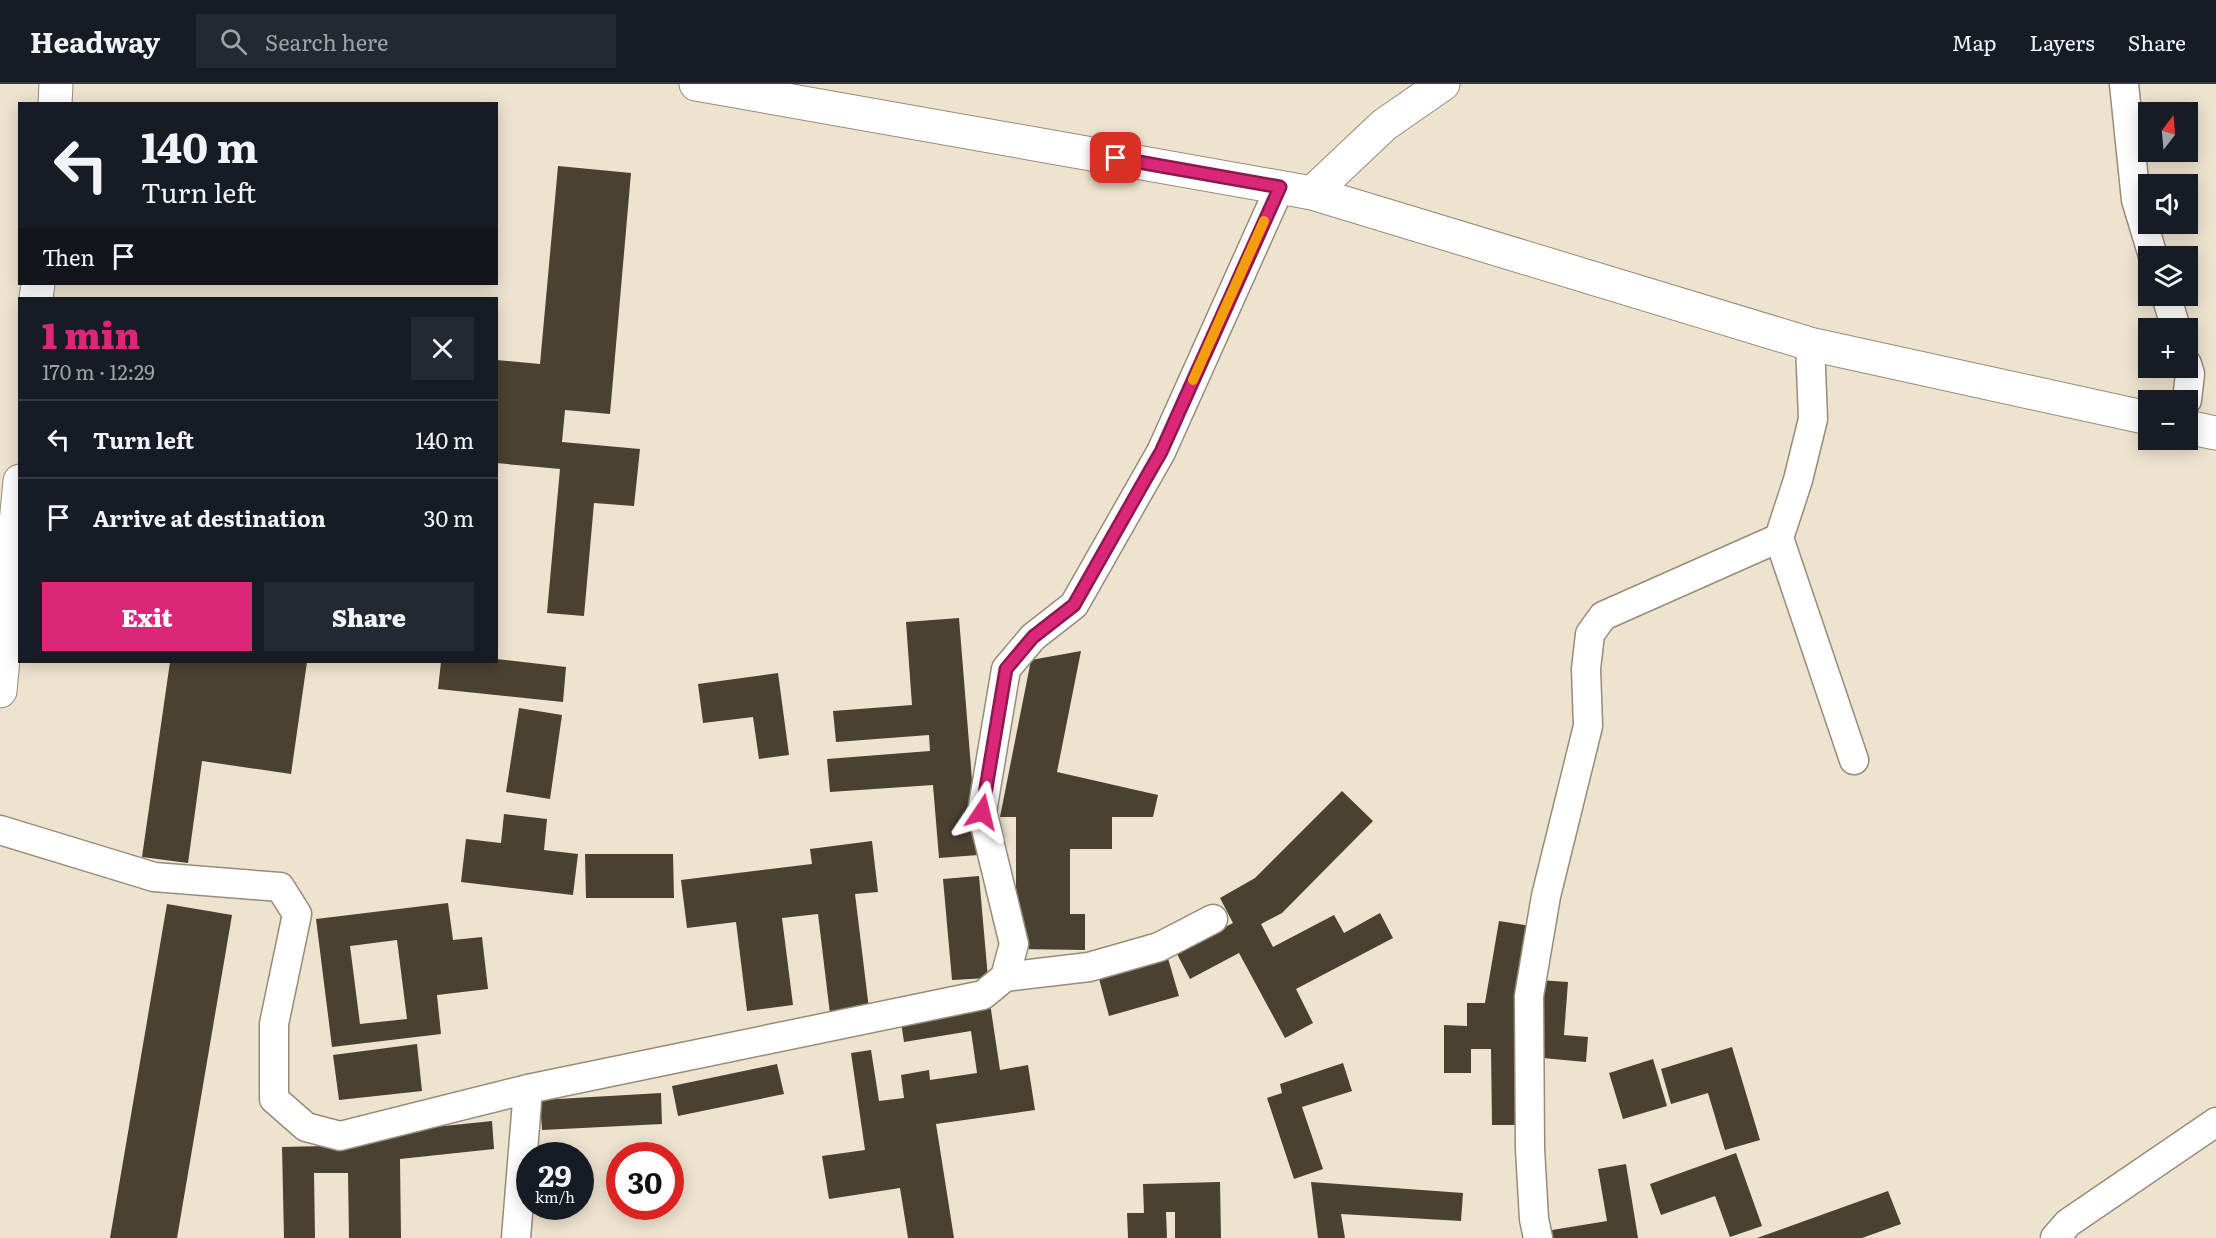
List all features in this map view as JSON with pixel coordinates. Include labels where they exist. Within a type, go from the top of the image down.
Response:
[{"type":"street","points":[[55,102],[56,84]]},
{"type":"street","points":[[696,84],[1312,193],[1810,344],[2138,416]]},
{"type":"street","points":[[1312,193],[1384,125],[1443,84]]},
{"type":"street","points":[[2124,84],[2136,200],[2150,246]]},
{"type":"street","points":[[1005,977],[1014,944],[982,812],[1006,669],[1033,637],[1074,605],[1155,462],[1280,187]]},
{"type":"street","points":[[1810,344],[1813,419],[1798,480],[1779,538],[1854,760]]},
{"type":"street","points":[[2198,429],[2216,433]]},
{"type":"street","points":[[0,691],[18,501]]},
{"type":"street","points":[[1538,1238],[1534,1219],[1530,1149],[1529,996],[1546,896],[1588,726],[1586,669],[1590,634],[1603,616],[1779,538]]},
{"type":"street","points":[[0,830],[154,877],[280,887],[297,914],[274,1024],[274,1099],[306,1127],[340,1136],[528,1089],[982,995],[1005,977],[1089,967],[1159,947],[1213,919]]},
{"type":"street","points":[[516,1238],[528,1089]]},
{"type":"street","points":[[2055,1238],[2068,1223],[2216,1122]]},
{"type":"building","points":[[558,166],[631,173],[610,414],[565,410],[562,442],[640,449],[634,506],[594,503],[584,616],[547,613],[560,469],[498,463],[498,360],[540,364]]},
{"type":"building","points":[[959,618],[978,855],[939,858],[933,785],[830,792],[827,759],[930,751],[929,735],[836,742],[833,711],[912,705],[906,622]]},
{"type":"building","points":[[1081,651],[1057,772],[1158,795],[1153,817],[1112,817],[1112,849],[1070,849],[1070,914],[1085,914],[1085,950],[1016,949],[1016,817],[1000,817],[1031,660]]},
{"type":"building","points":[[498,659],[566,667],[563,702],[438,689],[441,663],[498,663]]},
{"type":"building","points":[[170,663],[307,663],[291,774],[202,761],[188,863],[142,857]]},
{"type":"building","points":[[778,673],[789,755],[759,759],[753,717],[703,723],[698,684]]},
{"type":"building","points":[[519,708],[562,715],[550,799],[506,792]]},
{"type":"building","points":[[1342,791],[1373,821],[1282,913],[1261,924],[1273,947],[1334,915],[1344,933],[1380,913],[1393,938],[1296,989],[1313,1023],[1285,1038],[1239,953],[1190,979],[1176,952],[1233,923],[1220,898],[1255,878]]},
{"type":"building","points":[[504,814],[547,819],[544,850],[578,854],[573,895],[461,882],[466,839],[501,843]]},
{"type":"building","points":[[872,841],[878,892],[855,894],[869,1009],[830,1014],[818,914],[782,918],[793,1005],[747,1011],[736,922],[687,928],[681,880],[812,864],[810,849]]},
{"type":"building","points":[[585,854],[673,854],[674,898],[586,898]]},
{"type":"building","points":[[979,876],[988,978],[952,980],[943,879]]},
{"type":"building","points":[[448,903],[453,940],[482,937],[488,989],[437,995],[441,1034],[332,1047],[316,919]],"holes":[[[397,940],[407,1019],[360,1024],[350,946]]]},
{"type":"building","points":[[167,904],[232,915],[177,1238],[110,1238]]},
{"type":"building","points":[[1499,921],[1531,926],[1518,1125],[1492,1125],[1491,1049],[1471,1049],[1471,1073],[1444,1073],[1444,1025],[1467,1026],[1467,1003],[1485,1003]]},
{"type":"building","points":[[1167,955],[1179,996],[1109,1016],[1098,975]]},
{"type":"building","points":[[1539,980],[1568,982],[1564,1035],[1588,1037],[1586,1062],[1532,1057]]},
{"type":"building","points":[[990,1003],[1000,1070],[1028,1065],[1035,1110],[936,1124],[954,1238],[908,1238],[900,1188],[829,1199],[822,1156],[865,1150],[851,1053],[871,1050],[879,1101],[904,1098],[901,1075],[929,1070],[930,1080],[977,1073],[971,1031],[904,1042],[900,1016]]},
{"type":"building","points":[[417,1044],[422,1091],[339,1100],[333,1055]]},
{"type":"building","points":[[1732,1047],[1760,1140],[1725,1150],[1708,1093],[1671,1104],[1661,1069]]},
{"type":"building","points":[[1653,1059],[1667,1106],[1623,1119],[1609,1073]]},
{"type":"building","points":[[1343,1063],[1352,1091],[1302,1107],[1323,1169],[1294,1179],[1267,1098],[1282,1093],[1280,1084]]},
{"type":"building","points":[[777,1064],[784,1094],[678,1116],[672,1086]]},
{"type":"building","points":[[661,1093],[662,1124],[542,1130],[540,1100]]},
{"type":"building","points":[[492,1121],[494,1149],[400,1159],[401,1238],[349,1238],[348,1173],[314,1173],[315,1238],[284,1238],[282,1147],[367,1145],[367,1134]]},
{"type":"building","points":[[1736,1153],[1762,1226],[1730,1237],[1715,1196],[1661,1215],[1650,1184]]},
{"type":"building","points":[[1626,1164],[1638,1238],[1547,1238],[1546,1231],[1607,1221],[1598,1169]]},
{"type":"building","points":[[1220,1182],[1221,1238],[1175,1238],[1175,1212],[1166,1212],[1167,1238],[1128,1238],[1127,1213],[1144,1213],[1143,1184]]},
{"type":"building","points":[[1311,1182],[1463,1193],[1461,1221],[1341,1214],[1345,1238],[1318,1238]]},
{"type":"building","points":[[1888,1191],[1901,1224],[1862,1238],[1757,1238]]},
{"type":"slow traffic","points":[[1193,380],[1264,221]]},
{"type":"route","points":[[982,812],[1006,669],[1033,637],[1074,605],[1161,452],[1280,187],[1116,158]]}]
